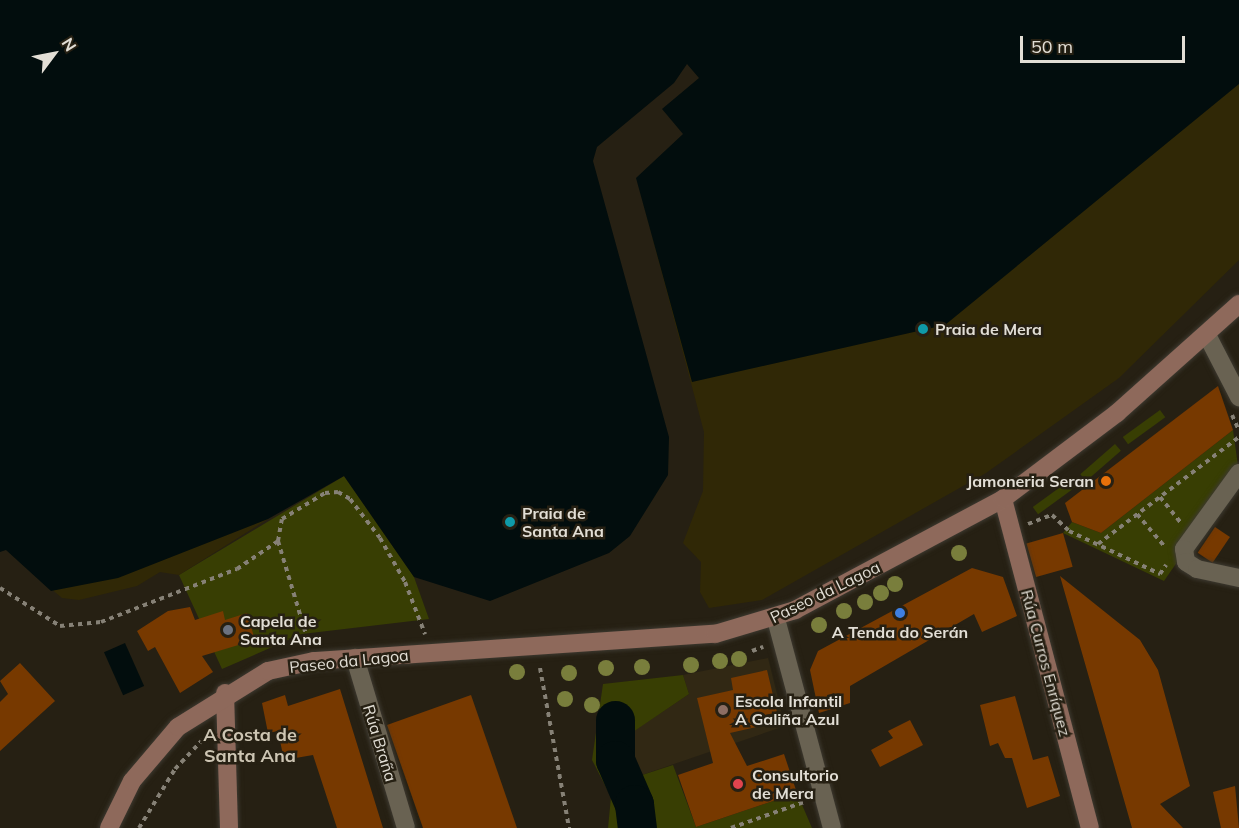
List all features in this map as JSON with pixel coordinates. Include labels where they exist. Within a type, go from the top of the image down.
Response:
[{"type":"main road","name":"Paseo da Lagoa","points":[[109,828],[153,753],[225,693],[268,671],[355,658],[715,634],[776,619],[1003,499],[1208,337],[1239,304]]},
{"type":"main road","name":"Rúa Curros Enríquez","points":[[1003,499],[1090,828]]},
{"type":"main road","points":[[225,693],[229,828]]},
{"type":"street","points":[[1208,337],[1239,397]]},
{"type":"street","points":[[1239,473],[1184,549],[1180,558],[1239,578]]},
{"type":"street","points":[[776,619],[832,828]]},
{"type":"street","name":"Rúa Braña","points":[[355,658],[406,828]]},
{"type":"path","points":[[1098,544],[1239,437]]},
{"type":"path","points":[[308,641],[278,541],[282,519],[325,493],[350,499],[405,582],[425,634]]},
{"type":"path","points":[[1160,497],[1187,531]]},
{"type":"path","points":[[1021,526],[1052,515],[1069,531],[1160,574],[1180,558],[1137,514]]},
{"type":"path","points":[[0,588],[44,619],[86,626],[201,587],[278,541]]},
{"type":"path","points":[[540,668],[569,828]]},
{"type":"path","points":[[139,828],[175,769],[225,718]]},
{"type":"path","points":[[731,828],[814,799]]},
{"type":"shaded area","points":[[0,0],[1239,0],[1239,84],[945,325],[692,382],[636,178],[683,134],[662,109],[699,78],[687,64],[674,83],[597,147],[593,161],[669,437],[668,475],[630,536],[609,553],[490,601],[414,577],[344,476],[268,519],[118,578],[51,591],[6,550],[0,552]]},
{"type":"shaded area","points":[[125,643],[144,686],[123,695],[104,652]]},
{"type":"shaded area","name":"Escola Infantil A Galiña Azul","points":[[768,658],[785,726],[636,777],[629,734],[689,694],[683,675]]},
{"type":"green space","points":[[1160,410],[1165,417],[1128,444],[1123,437]]},
{"type":"green space","points":[[1233,430],[1239,473],[1164,581],[1063,533],[1072,522],[1101,533]]},
{"type":"green space","points":[[1115,444],[1121,451],[1086,481],[1080,474]]},
{"type":"green space","points":[[344,476],[414,577],[429,619],[302,634],[222,669],[179,575]]},
{"type":"green space","points":[[1070,480],[1075,487],[1038,514],[1033,507]]},
{"type":"green space","points":[[683,675],[689,694],[630,734],[636,777],[673,765],[696,827],[797,793],[812,828],[608,828],[611,797],[592,760],[603,684]]},
{"type":"sand","name":"Praia de Mera","points":[[1239,9],[1239,260],[1119,378],[986,473],[762,600],[709,608],[700,592],[701,562],[683,543],[703,491],[704,432],[640,191]]},
{"type":"sand","points":[[265,512],[268,519],[179,575],[160,572],[137,586],[79,600],[62,598],[36,576],[43,562]]},
{"type":"building","points":[[1218,386],[1233,430],[1101,533],[1072,522],[1065,503]]},
{"type":"building","points":[[1215,527],[1230,537],[1213,563],[1198,553]]},
{"type":"building","points":[[1063,533],[1073,567],[1036,577],[1026,543]]},
{"type":"building","points":[[972,568],[1003,577],[1017,616],[982,632],[974,614],[850,686],[850,703],[819,713],[810,670],[818,651]]},
{"type":"building","points":[[1060,576],[1140,640],[1158,670],[1190,786],[1160,804],[1183,828],[1132,828]]},
{"type":"building","points":[[190,607],[195,620],[223,611],[225,620],[247,613],[255,640],[202,656],[213,672],[180,693],[155,647],[148,651],[137,631],[168,611]]},
{"type":"building","points":[[20,663],[55,701],[0,751],[0,702],[8,694],[0,681]]},
{"type":"building","points":[[767,670],[777,712],[766,715],[769,724],[730,733],[747,766],[784,754],[797,793],[696,827],[678,775],[713,763],[697,698],[733,690],[731,678]]},
{"type":"building","points":[[340,689],[383,828],[337,828],[313,755],[284,760],[278,731],[268,733],[262,703],[285,695],[288,706]]},
{"type":"building","points":[[471,695],[517,828],[423,828],[387,725]]},
{"type":"building","points":[[1015,696],[1033,760],[1048,756],[1060,796],[1027,808],[1012,758],[1005,758],[998,743],[990,746],[980,705]]},
{"type":"building","points":[[910,720],[923,745],[880,767],[871,750],[893,738],[888,731]]},
{"type":"building","points":[[1235,786],[1239,828],[1221,828],[1213,792]]},
{"type":"waterway","points":[[615,720],[615,760],[634,804],[637,828]]},
{"type":"place","name":"Praia de Mera","points":[[923,329]]},
{"type":"place","name":"Jamoneria Seran","points":[[1106,481]]},
{"type":"place","name":"Praia de Santa Ana","points":[[510,522]]},
{"type":"place","name":"A Tenda do Serán","points":[[900,613]]},
{"type":"place","name":"Capela de Santa Ana","points":[[228,630]]},
{"type":"place","name":"Escola Infantil A Galiña Azul","points":[[723,710]]},
{"type":"place","name":"Consultorio de Mera","points":[[738,784]]},
{"type":"district","name":"A Costa de Santa Ana","points":[[250,746]]}]
